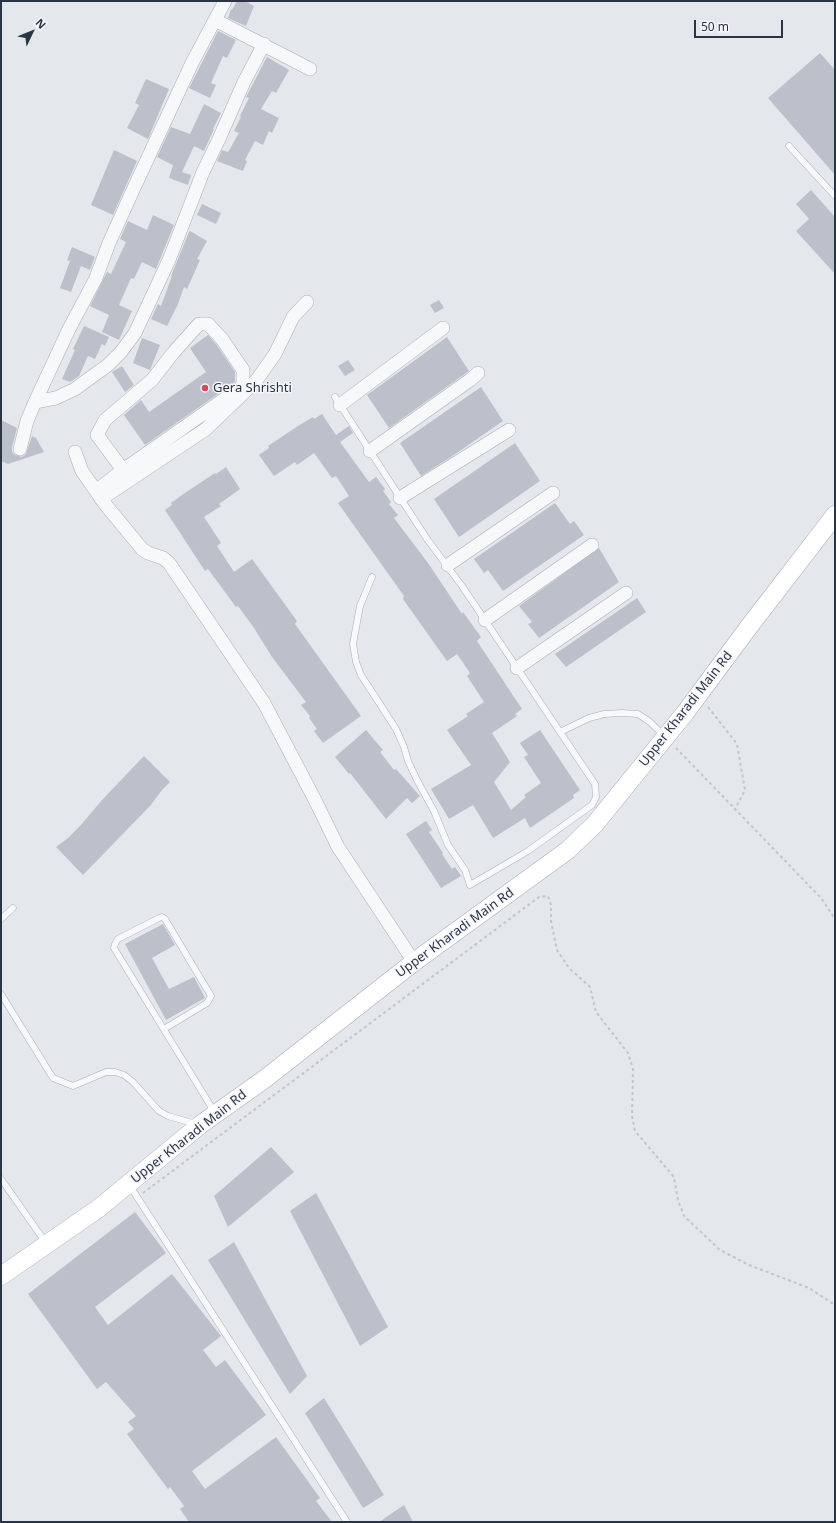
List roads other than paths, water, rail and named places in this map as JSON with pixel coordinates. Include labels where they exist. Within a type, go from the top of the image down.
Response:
[{"type":"street","points":[[20,449],[27,421],[35,402],[96,278],[127,204],[192,63],[225,1]]},
{"type":"street","points":[[216,20],[310,69]]},
{"type":"street","points":[[35,402],[56,398],[75,389],[108,365],[121,352],[135,333],[169,260],[204,172],[244,82],[264,44]]},
{"type":"street","points":[[99,495],[206,429],[256,381],[275,354],[293,317],[307,302]]},
{"type":"street","points":[[99,495],[123,470],[243,386],[243,370],[222,339],[208,324],[199,324],[173,353],[152,380],[105,420],[97,434],[123,470]]},
{"type":"street","points":[[337,401],[443,328]]},
{"type":"street","points":[[370,451],[478,373]]},
{"type":"street","points":[[400,498],[509,430]]},
{"type":"street","points":[[75,452],[82,471],[142,549],[148,553],[163,558],[169,563],[264,703],[315,800],[338,848],[414,962]]},
{"type":"street","points":[[448,565],[552,493]]},
{"type":"street","name":"Upper Kharadi Main Rd","points":[[1,1276],[46,1243],[99,1208],[133,1191],[200,1125],[266,1078],[414,962],[568,850],[595,824],[666,737],[835,514]]},
{"type":"street","points":[[485,620],[592,546]]},
{"type":"street","points":[[517,668],[626,593]]},
{"type":"lane","points":[[789,146],[835,196]]},
{"type":"lane","points":[[337,401],[427,539],[448,565],[595,784],[596,797],[592,805],[528,851],[470,885],[465,870],[448,845],[434,811],[417,780],[396,729],[361,675],[356,662],[353,644],[360,606],[372,577]]},
{"type":"lane","points":[[560,732],[589,718],[604,714],[622,712],[638,714],[650,722],[666,737]]},
{"type":"lane","points":[[1,919],[13,908]]},
{"type":"lane","points":[[164,1029],[207,1003],[211,996],[165,919],[162,917],[118,939],[114,948],[215,1114]]},
{"type":"lane","points":[[1,994],[54,1078],[72,1086],[106,1072],[115,1072],[124,1075],[133,1082],[159,1111],[168,1116],[200,1125]]},
{"type":"lane","points":[[1,1179],[46,1243]]},
{"type":"lane","points":[[133,1191],[347,1522]]},
{"type":"place","name":"Gera Shrishti","points":[[205,388]]}]
